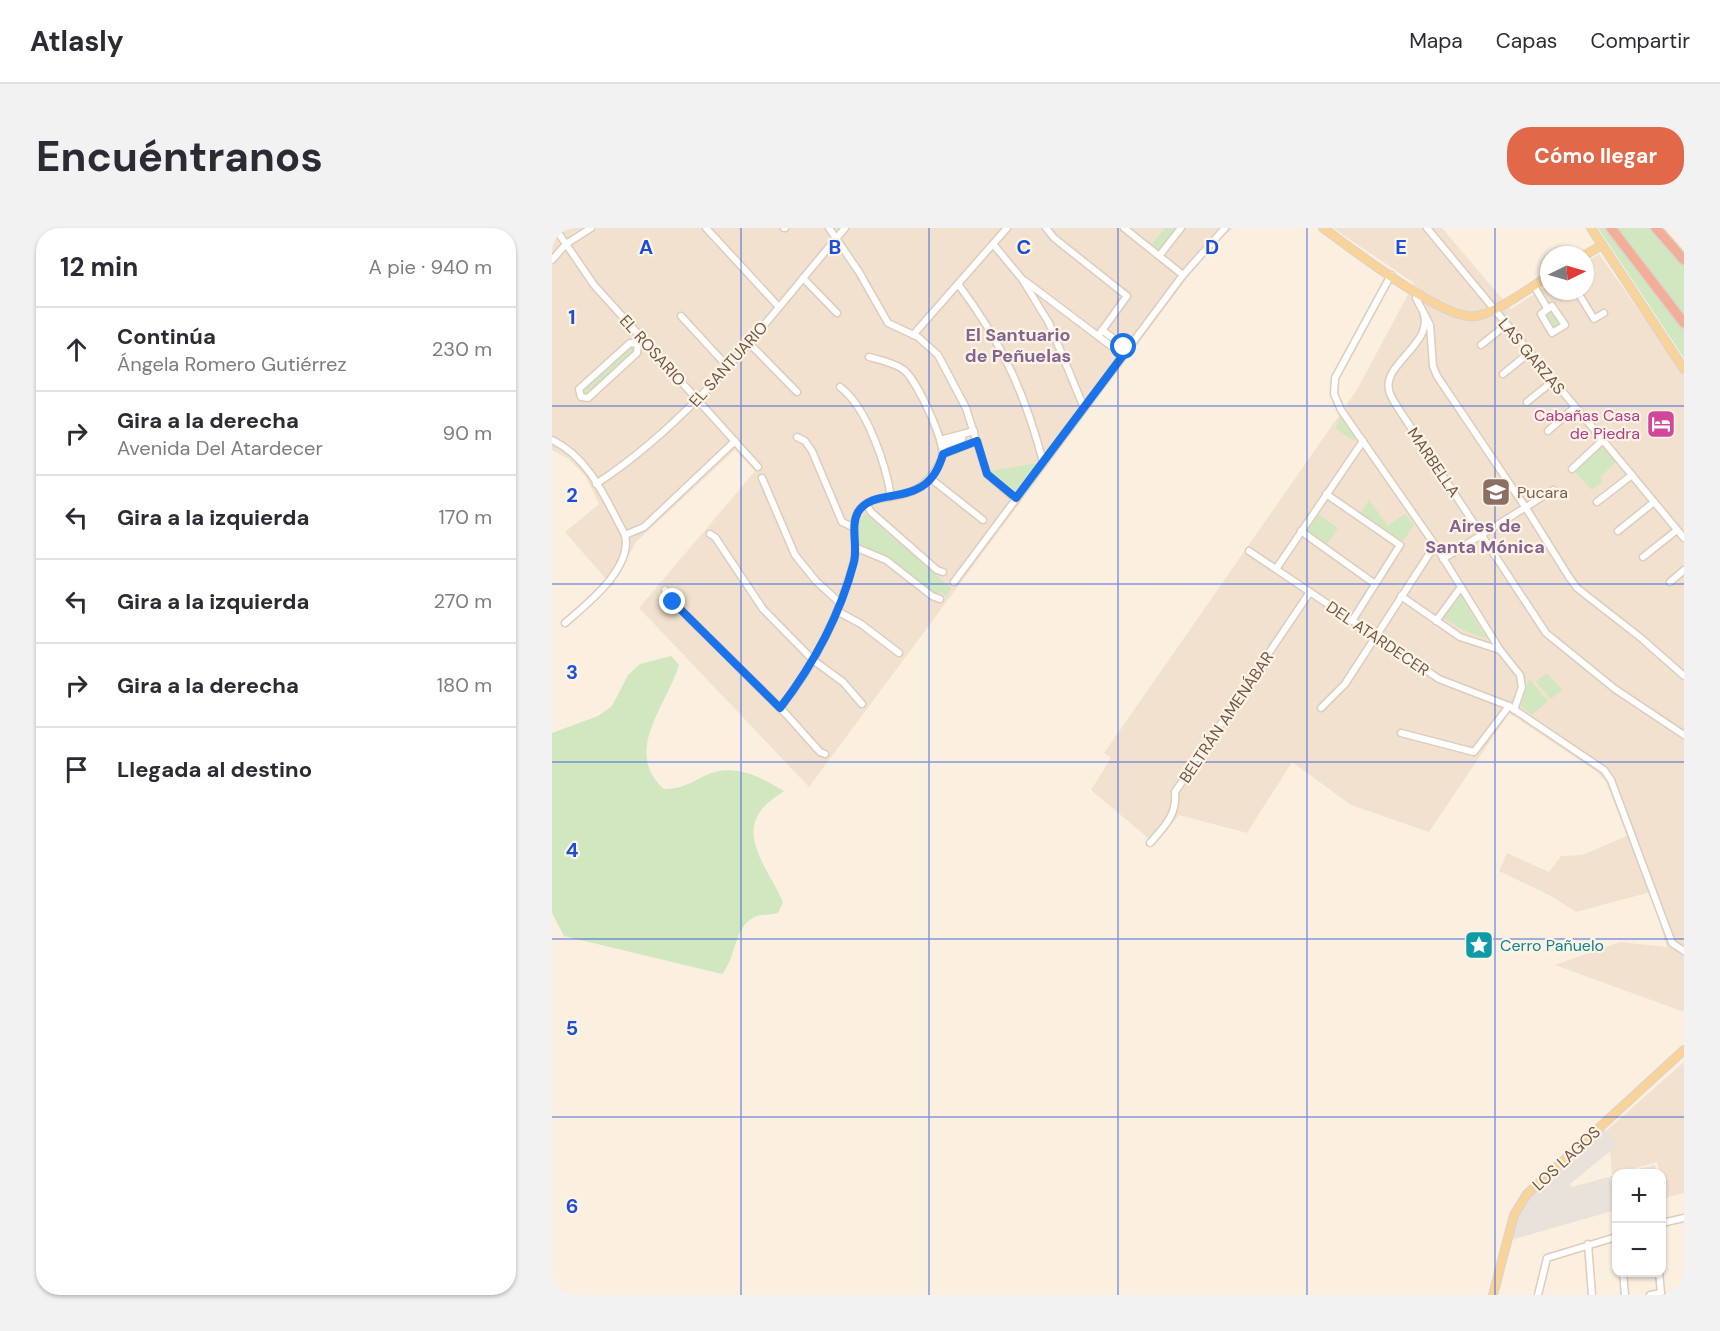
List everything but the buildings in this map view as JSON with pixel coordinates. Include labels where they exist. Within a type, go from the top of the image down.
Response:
[{"type":"highway","points":[[1611,228],[1684,323]]},
{"type":"highway","points":[[1656,228],[1684,260]]},
{"type":"highway","points":[[1661,228],[1684,251]]},
{"type":"main road","points":[[1323,228],[1390,275],[1461,316],[1479,316],[1540,282]]},
{"type":"main road","points":[[1591,228],[1684,369]]},
{"type":"main road","points":[[1594,250],[1602,245]]},
{"type":"main road","name":"LOS LAGOS","points":[[1493,1295],[1514,1215],[1527,1194],[1684,1050]]},
{"type":"street","name":"EL ROSARIO","points":[[555,228],[594,285],[758,467]]},
{"type":"street","points":[[552,260],[566,244],[591,228]]},
{"type":"street","points":[[706,228],[779,307]]},
{"type":"street","points":[[829,228],[888,323],[929,344],[942,360],[966,408],[987,474],[1016,498]]},
{"type":"street","name":"EL SANTUARIO","points":[[596,484],[647,447],[698,399],[845,228]]},
{"type":"street","points":[[913,335],[1007,228]]},
{"type":"street","points":[[1046,228],[1054,238],[1127,296],[1100,333]]},
{"type":"street","points":[[1124,228],[1183,275]]},
{"type":"street","points":[[1159,256],[1181,228]]},
{"type":"street","points":[[954,582],[1183,275],[1225,228]]},
{"type":"street","name":"LAS GARZAS","points":[[1427,228],[1492,310],[1684,538]]},
{"type":"street","points":[[993,244],[1022,279],[1060,345],[1084,408]]},
{"type":"street","points":[[1390,275],[1335,378],[1334,394],[1341,410],[1435,545],[1500,650],[1522,681],[1511,708],[1474,752],[1401,733]]},
{"type":"street","points":[[803,278],[837,313]]},
{"type":"street","points":[[1022,279],[1125,352]]},
{"type":"street","points":[[958,284],[994,335],[1015,375],[1024,396],[1043,462]]},
{"type":"street","points":[[1534,286],[1547,308]]},
{"type":"street","name":"MARBELLA","points":[[1420,294],[1416,298],[1424,315],[1425,329],[1389,378],[1389,389],[1400,411],[1483,534],[1535,619],[1550,637],[1614,688],[1684,735]]},
{"type":"street","points":[[1582,300],[1594,319],[1604,313]]},
{"type":"street","points":[[1424,315],[1430,330],[1435,373],[1577,588],[1650,645],[1684,676]]},
{"type":"street","points":[[681,316],[726,366]]},
{"type":"street","points":[[1481,345],[1506,325]]},
{"type":"street","points":[[638,344],[638,352],[588,398],[581,397],[579,389],[630,343],[638,344],[644,339]]},
{"type":"street","points":[[748,342],[797,392]]},
{"type":"street","points":[[1503,374],[1529,353]]},
{"type":"street","points":[[780,708],[813,660],[837,611],[857,548],[855,528],[858,512],[866,504],[913,493],[930,478],[943,454],[941,443],[909,376],[899,367],[869,357]]},
{"type":"street","points":[[1527,402],[1553,381]]},
{"type":"street","points":[[840,387],[855,404],[872,435],[887,476],[891,497]]},
{"type":"street","points":[[1548,431],[1575,407]]},
{"type":"street","points":[[941,443],[960,440],[963,435],[974,431]]},
{"type":"street","points":[[797,437],[805,441],[812,451],[842,522],[855,528]]},
{"type":"street","points":[[552,440],[575,455],[596,484],[626,536],[625,555],[608,583],[565,623]]},
{"type":"street","points":[[1572,469],[1603,440]]},
{"type":"street","points":[[626,536],[644,527],[735,441]]},
{"type":"street","points":[[943,454],[977,441]]},
{"type":"street","points":[[1276,569],[1362,441]]},
{"type":"street","points":[[1598,502],[1632,476]]},
{"type":"street","points":[[762,478],[795,555],[816,581],[840,603]]},
{"type":"street","points":[[930,478],[983,520]]},
{"type":"street","points":[[1443,559],[1553,490]]},
{"type":"street","points":[[1326,494],[1400,545],[1352,621]]},
{"type":"street","points":[[1618,531],[1654,502]]},
{"type":"street","points":[[866,504],[871,512],[937,570],[944,572]]},
{"type":"street","points":[[1643,556],[1677,530]]},
{"type":"street","points":[[1301,531],[1375,584]]},
{"type":"street","points":[[710,534],[715,537],[758,603],[813,660],[843,682],[862,704]]},
{"type":"street","points":[[1321,708],[1345,684],[1435,545]]},
{"type":"street","points":[[857,548],[886,560],[939,599]]},
{"type":"street","name":"DEL ATARDECER","points":[[1249,551],[1439,679],[1511,708]]},
{"type":"street","points":[[1670,582],[1684,570]]},
{"type":"street","points":[[1436,621],[1461,587]]},
{"type":"street","points":[[665,590],[669,598],[780,708],[820,752],[825,754]]},
{"type":"street","name":"BELTRÁN AMENÁBAR","points":[[1150,843],[1172,819],[1176,805],[1175,792],[1310,592]]},
{"type":"street","points":[[1401,596],[1460,637],[1500,650]]},
{"type":"street","points":[[837,611],[861,624],[899,653]]},
{"type":"street","points":[[1511,708],[1567,743],[1601,767],[1609,776],[1670,939],[1675,947],[1684,951]]},
{"type":"street","points":[[1666,1222],[1684,1218]]},
{"type":"street","points":[[1538,1295],[1547,1258],[1612,1238]]},
{"type":"street","points":[[1588,1244],[1592,1295]]},
{"type":"street","points":[[1623,1277],[1625,1295]]},
{"type":"street","points":[[1650,1295],[1661,1293],[1659,1277]]},
{"type":"shaded area","points":[[552,228],[1233,228],[1214,244],[1187,278],[809,787],[639,608],[755,471],[735,450],[636,542],[612,586],[565,532],[599,504],[585,476],[569,459],[552,450]]},
{"type":"shaded area","points":[[1333,228],[1442,228],[1511,309],[1540,291],[1540,300],[1594,300],[1594,257],[1599,254],[1684,374],[1684,1012],[1555,965],[1620,942],[1667,947],[1651,892],[1576,912],[1551,896],[1499,871],[1507,853],[1549,872],[1561,856],[1582,855],[1627,836],[1606,782],[1597,772],[1509,713],[1429,832],[1351,805],[1292,762],[1247,833],[1179,815],[1155,844],[1091,790],[1111,758],[1104,753],[1358,388],[1414,283]]},
{"type":"shaded area","points":[[1684,1062],[1684,1193],[1666,1198],[1666,1169],[1659,1169],[1657,1162],[1633,1169],[1612,1169],[1612,1175],[1610,1150],[1598,1138]]},
{"type":"shaded area","points":[[1605,1129],[1618,1145],[1570,1184],[1572,1187],[1612,1176],[1612,1211],[1511,1240],[1517,1217],[1524,1203]]},
{"type":"shaded area","points":[[1655,1165],[1656,1169],[1639,1169]]},
{"type":"green space","points":[[1165,228],[1177,228],[1159,250],[1152,244]]},
{"type":"green space","points":[[1598,228],[1607,228],[1684,327],[1684,358]]},
{"type":"green space","points":[[1616,228],[1652,228],[1684,266],[1684,315]]},
{"type":"green space","points":[[1552,310],[1562,323],[1555,329],[1545,315]]},
{"type":"green space","points":[[633,344],[637,349],[588,396],[583,396],[583,389]]},
{"type":"green space","points":[[1340,417],[1356,439],[1354,441],[1336,429]]},
{"type":"green space","points":[[1602,446],[1616,462],[1600,477],[1603,481],[1592,490],[1575,472]]},
{"type":"green space","points":[[1039,463],[1015,491],[990,471]]},
{"type":"green space","points":[[1369,500],[1388,526],[1405,514],[1414,525],[1403,541],[1361,513]]},
{"type":"green space","points":[[864,513],[951,588],[946,596],[941,592],[936,595],[895,562],[858,543],[857,527]]},
{"type":"green space","points":[[1319,515],[1338,528],[1327,544],[1308,530]]},
{"type":"green space","points":[[1457,596],[1461,596],[1487,639],[1463,630],[1444,618]]},
{"type":"green space","points":[[671,656],[679,665],[651,728],[647,744],[647,760],[652,775],[664,789],[670,789],[689,784],[715,772],[735,771],[765,780],[784,791],[762,809],[756,820],[754,832],[759,856],[783,902],[778,913],[760,915],[748,921],[739,935],[727,968],[722,974],[564,936],[552,913],[552,733],[598,716],[612,706],[628,675],[640,664]]},
{"type":"green space","points":[[1547,673],[1562,690],[1551,699],[1536,682]]},
{"type":"green space","points":[[1529,679],[1548,701],[1532,715],[1521,706]]},
{"type":"place","name":"Cabañas Casa de Piedra","points":[[1661,424]]},
{"type":"place","name":"Pucara","points":[[1496,492]]},
{"type":"place","name":"Cerro Pañuelo","points":[[1479,945]]},
{"type":"district","name":"El Santuario de Peñuelas","points":[[1018,345]]},
{"type":"district","name":"Aires de Santa Mónica","points":[[1485,536]]},
{"type":"route","points":[[673,602],[780,708],[810,664],[837,611],[856,553],[855,524],[858,512],[871,501],[913,493],[927,483],[940,464],[943,454],[977,441],[984,470],[990,478],[1016,498],[1127,350],[1124,347]]}]
